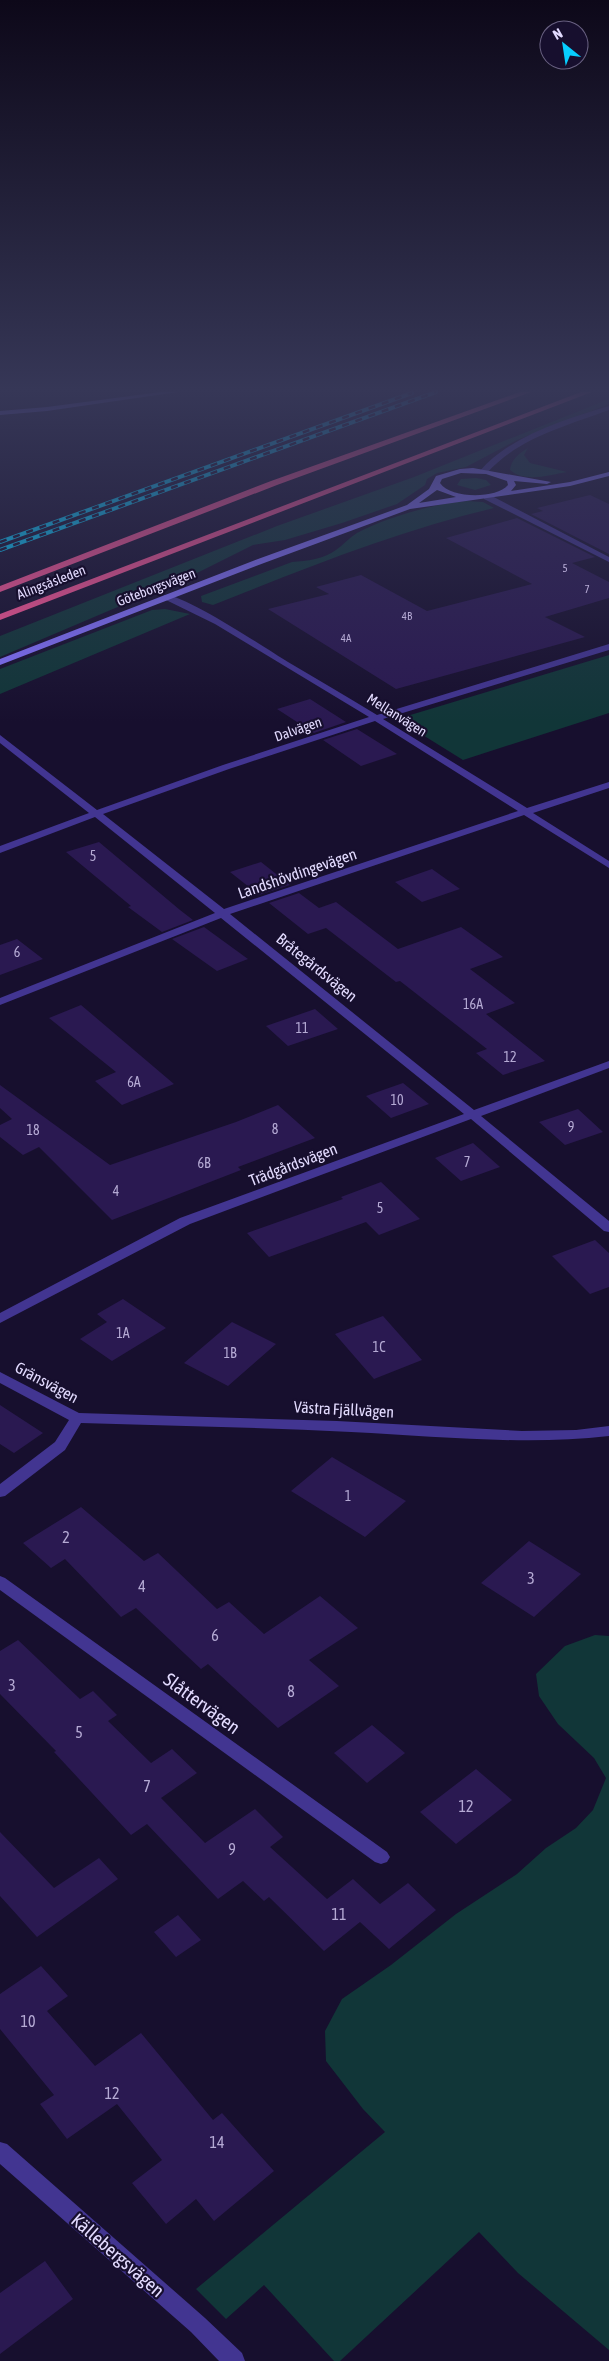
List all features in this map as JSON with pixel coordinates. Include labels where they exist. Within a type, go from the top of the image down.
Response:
[{"type":"highway","points":[[0,589],[224,502]]},
{"type":"highway","name":"Alingsåsleden","points":[[0,617],[300,502]]},
{"type":"street","name":"Göteborgsvägen","points":[[408,507],[415,502]]},
{"type":"street","name":"Göteborgsvägen","points":[[0,662],[166,597],[408,507],[437,502]]},
{"type":"street","points":[[497,502],[609,560]]},
{"type":"street","name":"Mellanvägen","points":[[166,597],[225,625],[376,717],[609,864]]},
{"type":"street","name":"Dalvägen","points":[[0,850],[95,812],[376,717],[609,647]]},
{"type":"street","name":"Bråtegårdsvägen","points":[[0,738],[224,913],[473,1114],[609,1228]]},
{"type":"street","name":"Landshövdingevägen","points":[[0,1002],[224,913],[609,785]]},
{"type":"street","name":"Trädgårdsvägen","points":[[0,1319],[154,1236],[185,1222],[609,1064]]},
{"type":"street","name":"Gränsvägen","points":[[0,1378],[77,1418]]},
{"type":"street","points":[[0,1492],[60,1446],[77,1418]]},
{"type":"street","name":"Västra Fjällvägen","points":[[77,1418],[337,1426],[522,1436],[576,1435],[609,1431]]},
{"type":"street","name":"Slåttervägen","points":[[0,1582],[380,1857]]},
{"type":"street","name":"Källebergsvägen","points":[[0,2151],[198,2325],[234,2361]]},
{"type":"green space","points":[[344,502],[400,502],[342,523],[285,540],[253,545],[193,575],[0,657],[0,636],[277,526]]},
{"type":"green space","points":[[453,502],[483,502],[494,508],[387,539],[213,605],[202,602],[201,596],[292,562],[326,556],[368,527],[410,512]]},
{"type":"green space","points":[[165,609],[190,614],[0,694],[0,669],[152,610]]},
{"type":"green space","points":[[609,655],[609,713],[463,760],[397,719]]},
{"type":"green space","points":[[595,1635],[609,1636],[609,2350],[518,2273],[479,2232],[340,2361],[334,2361],[264,2285],[226,2319],[196,2289],[385,2132],[363,2109],[326,2061],[325,2031],[342,1999],[391,1965],[456,1914],[517,1874],[546,1848],[576,1828],[593,1810],[606,1778],[594,1758],[558,1724],[539,1696],[536,1674],[565,1646]]},
{"type":"building","points":[[561,502],[605,502],[609,504],[609,554],[531,514],[543,511],[537,508]]},
{"type":"building","points":[[517,518],[595,557],[572,563],[609,582],[609,598],[545,617],[585,637],[396,689],[268,609],[329,594],[316,587],[361,575],[427,611],[532,584],[446,538]]},
{"type":"building","points":[[310,699],[346,722],[314,733],[277,709]]},
{"type":"building","points":[[357,729],[397,754],[361,766],[323,740]]},
{"type":"building","points":[[99,842],[193,920],[162,932],[128,907],[131,906],[66,852]]},
{"type":"building","points":[[261,862],[290,885],[259,895],[230,872]]},
{"type":"building","points":[[432,869],[460,889],[422,902],[395,882]]},
{"type":"building","points":[[299,893],[319,908],[336,902],[398,949],[461,927],[503,957],[470,969],[515,1003],[486,1014],[545,1061],[503,1075],[476,1053],[487,1049],[400,981],[396,982],[326,928],[308,934],[269,903]]},
{"type":"building","points":[[204,927],[248,959],[217,971],[172,939]]},
{"type":"building","points":[[17,939],[43,959],[0,975],[0,945]]},
{"type":"building","points":[[81,1005],[174,1084],[122,1105],[95,1081],[116,1072],[49,1018]]},
{"type":"building","points":[[315,1009],[338,1029],[288,1046],[266,1026]]},
{"type":"building","points":[[403,1083],[429,1104],[391,1118],[366,1096]]},
{"type":"building","points":[[0,1085],[110,1165],[236,1122],[278,1105],[315,1138],[238,1167],[241,1170],[112,1220],[39,1147],[23,1155],[0,1137],[0,1125],[12,1119],[0,1108]]},
{"type":"building","points":[[578,1109],[603,1132],[565,1145],[539,1122]]},
{"type":"building","points":[[473,1143],[500,1167],[461,1181],[435,1158]]},
{"type":"building","points":[[381,1182],[420,1219],[379,1235],[366,1222],[269,1257],[247,1233],[343,1199],[341,1197]]},
{"type":"building","points":[[595,1240],[609,1253],[609,1287],[590,1294],[552,1256]]},
{"type":"building","points":[[123,1299],[166,1328],[112,1361],[80,1339],[107,1322],[97,1314]]},
{"type":"building","points":[[383,1316],[422,1360],[374,1379],[335,1334]]},
{"type":"building","points":[[232,1322],[276,1344],[228,1386],[184,1363]]},
{"type":"building","points":[[0,1405],[43,1433],[14,1453],[0,1444]]},
{"type":"building","points":[[332,1457],[406,1501],[365,1537],[291,1491]]},
{"type":"building","points":[[81,1507],[144,1561],[158,1553],[217,1609],[229,1602],[264,1634],[320,1596],[358,1628],[309,1660],[339,1686],[278,1728],[208,1664],[201,1669],[136,1608],[121,1617],[65,1559],[51,1568],[23,1543]]},
{"type":"building","points":[[529,1541],[581,1574],[534,1617],[481,1583]]},
{"type":"building","points":[[18,1640],[80,1699],[93,1691],[117,1715],[108,1721],[151,1763],[172,1749],[197,1773],[161,1798],[205,1843],[255,1809],[283,1837],[270,1847],[327,1899],[353,1879],[380,1904],[408,1883],[436,1910],[389,1949],[360,1922],[324,1951],[269,1897],[264,1901],[243,1881],[218,1899],[147,1824],[131,1835],[54,1752],[56,1751],[0,1694],[0,1651]]},
{"type":"building","points":[[372,1725],[405,1753],[367,1783],[334,1753]]},
{"type":"building","points":[[476,1769],[512,1800],[456,1844],[420,1812]]},
{"type":"building","points":[[0,1832],[54,1888],[99,1858],[118,1879],[37,1937],[0,1896]]},
{"type":"building","points":[[178,1915],[201,1940],[176,1957],[154,1932]]},
{"type":"building","points":[[41,1966],[68,1996],[47,2011],[95,2066],[141,2033],[213,2120],[222,2113],[274,2171],[214,2221],[196,2199],[166,2224],[132,2183],[162,2160],[117,2104],[67,2139],[40,2104],[54,2095],[0,2029],[0,1994]]},
{"type":"building","points":[[45,2261],[73,2299],[0,2354],[0,2293]]},
{"type":"railway","points":[[0,542],[110,502]]},
{"type":"railway","points":[[0,550],[132,502]]}]
